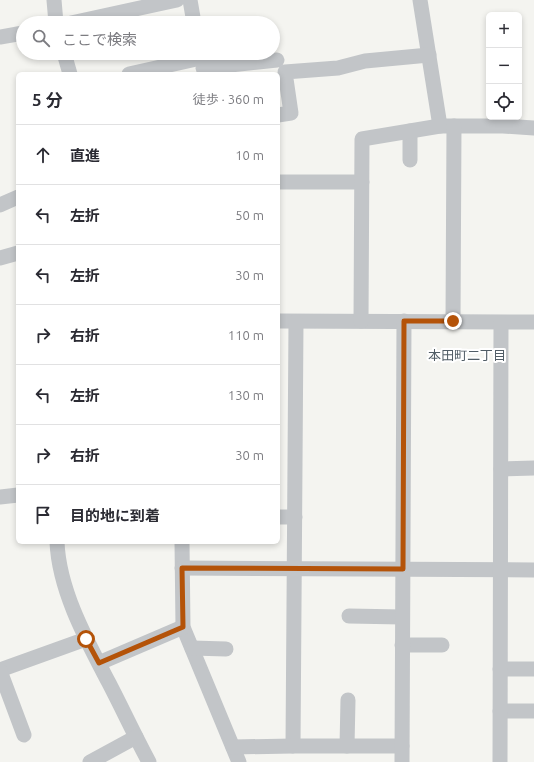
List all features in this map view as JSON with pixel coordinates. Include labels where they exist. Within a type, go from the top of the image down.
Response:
[{"type":"street","points":[[54,0],[55,16]]},
{"type":"street","points":[[103,16],[177,0]]},
{"type":"street","points":[[190,0],[193,16]]},
{"type":"street","points":[[420,0],[429,55],[447,126],[453,321]]},
{"type":"street","points":[[0,36],[16,33]]},
{"type":"street","points":[[280,115],[292,113],[285,72],[338,68],[365,62],[429,55]]},
{"type":"street","points":[[66,60],[69,72]]},
{"type":"street","points":[[142,72],[202,63],[277,60]]},
{"type":"street","points":[[361,321],[362,140],[447,126],[503,126],[534,128]]},
{"type":"street","points":[[410,131],[410,160]]},
{"type":"street","points":[[280,182],[362,182]]},
{"type":"street","points":[[0,205],[16,198]]},
{"type":"street","points":[[0,258],[16,254]]},
{"type":"street","points":[[280,321],[534,322]]},
{"type":"street","points":[[402,762],[404,321]]},
{"type":"street","points":[[293,746],[296,322]]},
{"type":"street","points":[[500,762],[501,323]]},
{"type":"street","points":[[501,469],[534,468]]},
{"type":"street","points":[[0,497],[16,496]]},
{"type":"street","points":[[280,517],[295,517]]},
{"type":"street","points":[[57,544],[57,557],[72,607],[86,639],[149,762]]},
{"type":"street","points":[[182,544],[183,627],[239,762]]},
{"type":"street","points":[[182,568],[534,570]]},
{"type":"street","points":[[349,616],[402,617]]},
{"type":"street","points":[[99,663],[183,627]]},
{"type":"street","points":[[24,735],[0,670],[86,639]]},
{"type":"street","points":[[402,645],[442,645]]},
{"type":"street","points":[[192,648],[226,649]]},
{"type":"street","points":[[500,669],[534,669]]},
{"type":"street","points":[[347,746],[348,700]]},
{"type":"street","points":[[500,711],[534,711]]},
{"type":"street","points":[[90,762],[136,738]]},
{"type":"street","points":[[232,747],[402,746]]},
{"type":"district","name":"本田町二丁目","points":[[467,355]]},
{"type":"route","points":[[86,639],[99,663],[183,627],[182,568],[403,569],[404,321],[453,321]]}]
